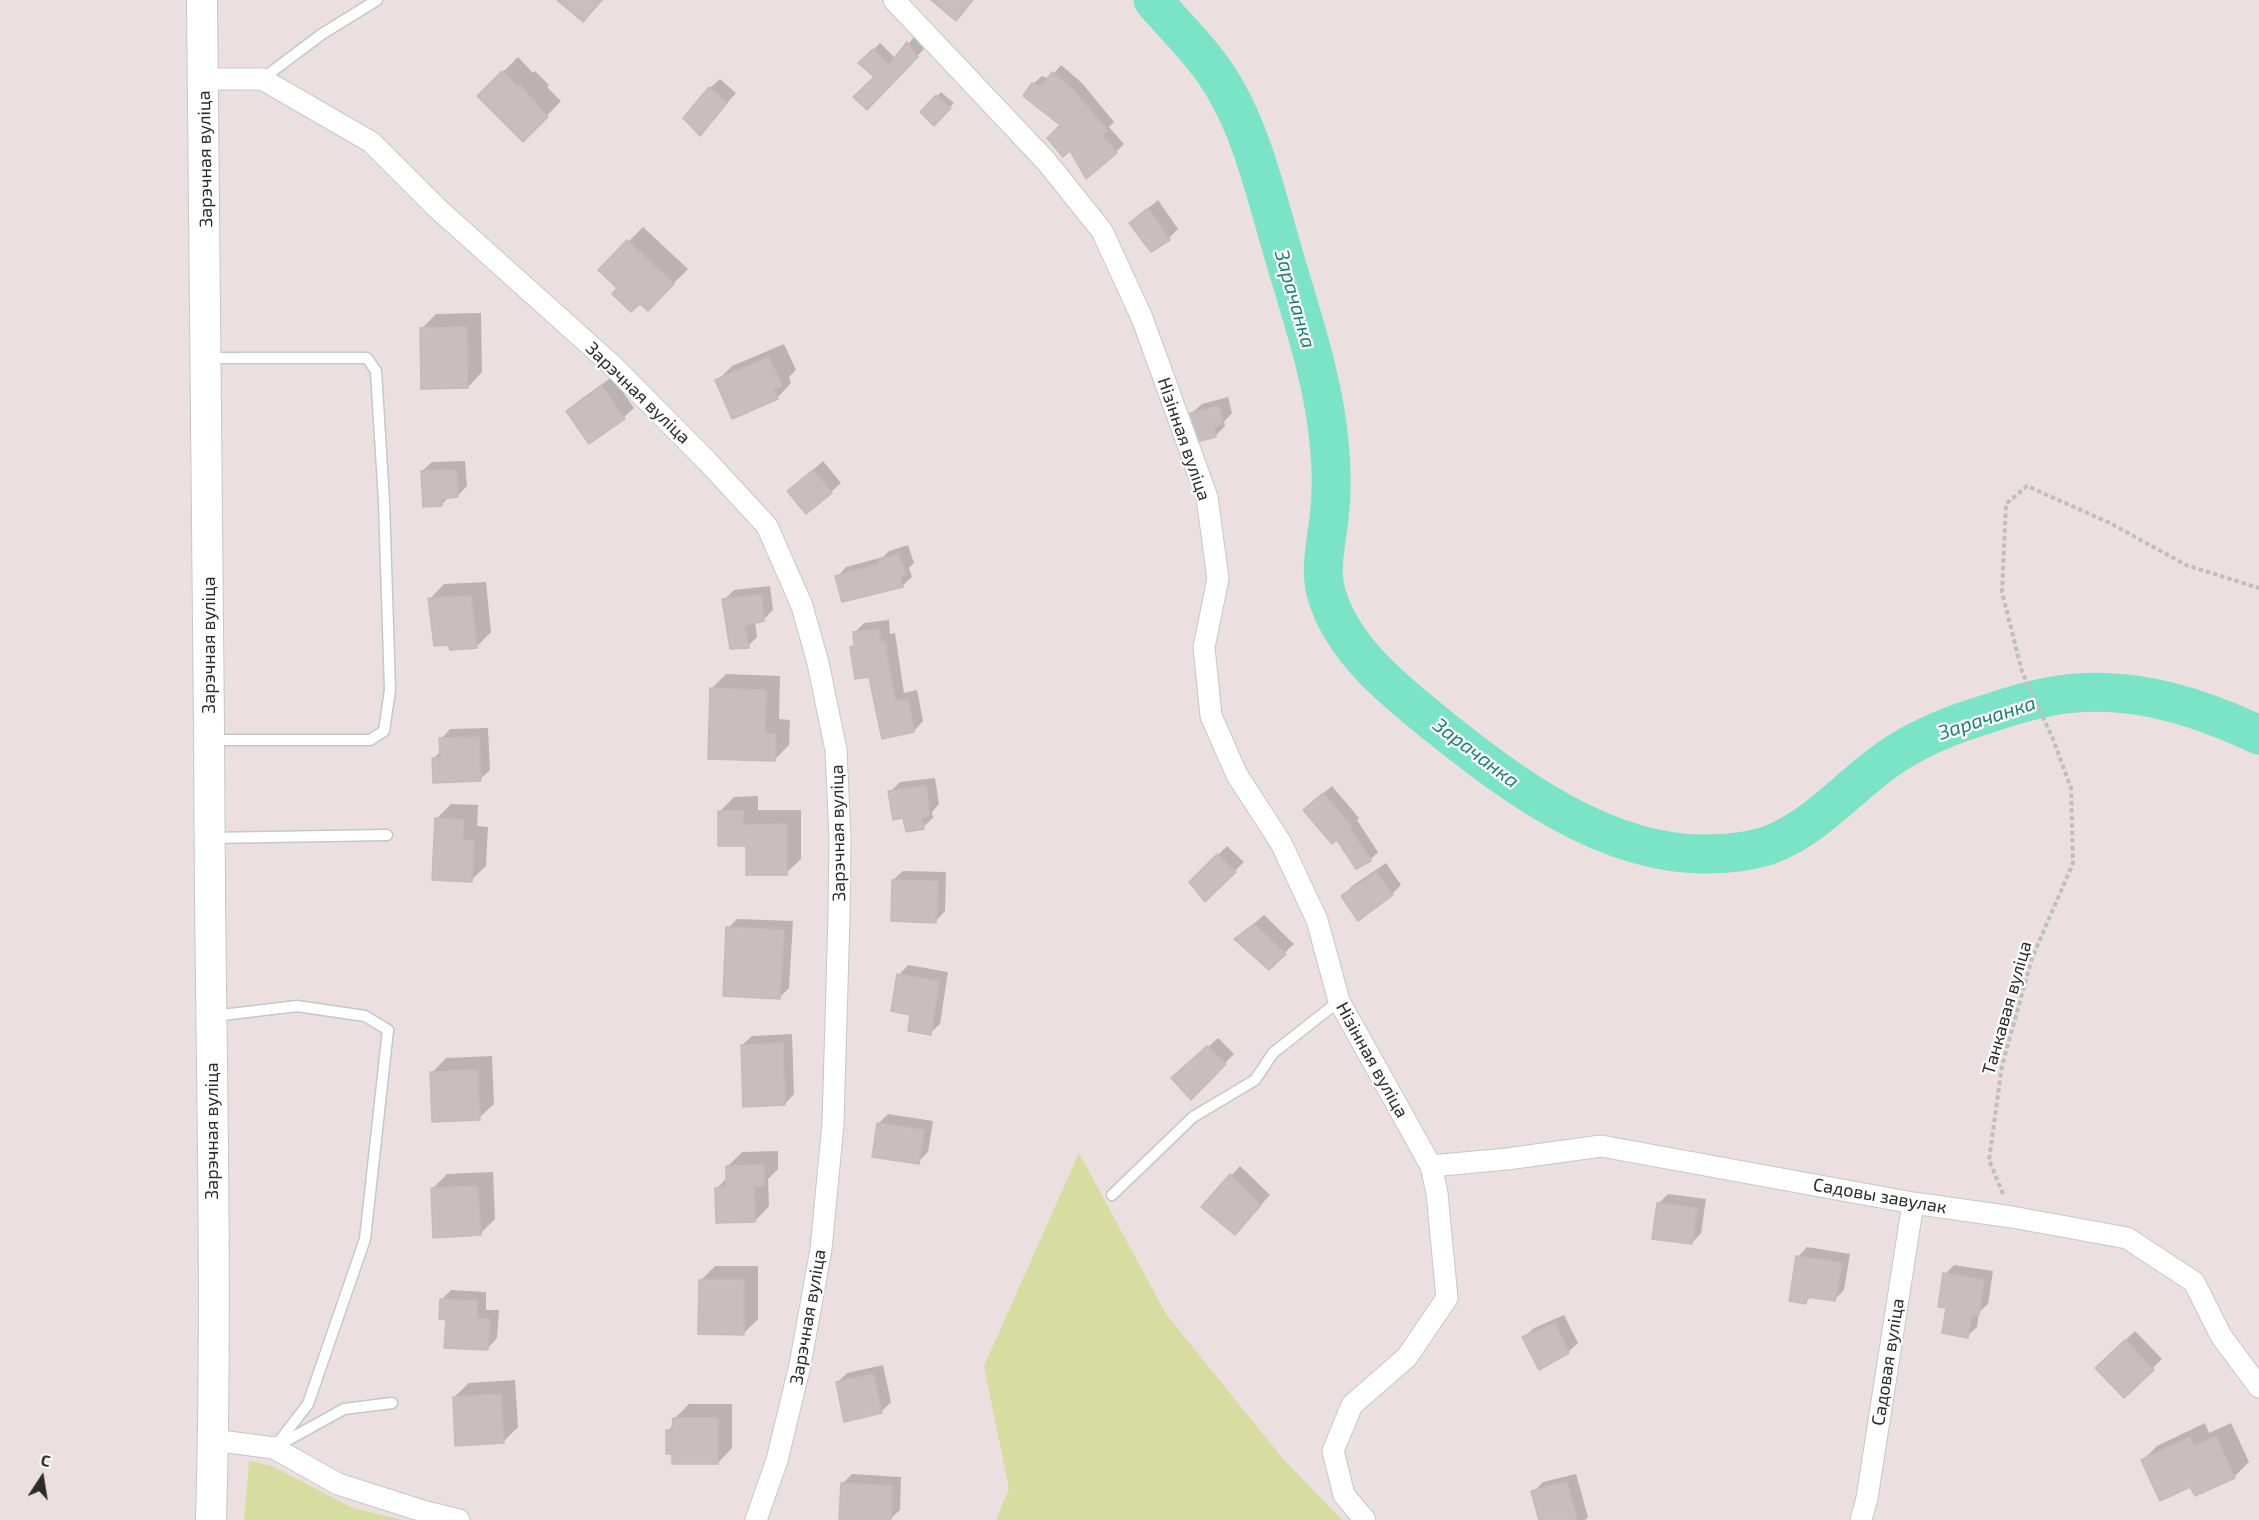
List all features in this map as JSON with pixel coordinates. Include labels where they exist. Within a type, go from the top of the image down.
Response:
[{"type":"street","points":[[202,0],[204,79]]},
{"type":"street","name":"Нізінная вуліца","points":[[894,0],[1046,161],[1102,231],[1142,318],[1207,497],[1218,579],[1204,647],[1211,716],[1237,775],[1281,843],[1317,920],[1339,1001],[1431,1166]]},
{"type":"street","name":"Зарэчная вуліца","points":[[212,1520],[204,79],[262,80],[371,142],[437,208],[611,364],[707,461],[767,526],[802,606],[818,663],[836,750],[840,838],[833,1124],[821,1249],[800,1365],[777,1460],[756,1520]]},
{"type":"street","name":"Садовы завулак","points":[[1431,1166],[1506,1159],[1601,1146],[1913,1203],[2012,1217],[2127,1238],[2194,1282],[2221,1336],[2259,1387]]},
{"type":"street","points":[[1365,1520],[1344,1496],[1333,1451],[1352,1405],[1407,1357],[1447,1298],[1437,1193],[1431,1166]]},
{"type":"street","name":"Садовая вуліца","points":[[1861,1520],[1869,1486],[1913,1203]]},
{"type":"street","points":[[213,1440],[274,1448],[338,1484],[459,1520]]},
{"type":"lane","points":[[262,80],[322,34],[377,0]]},
{"type":"lane","points":[[207,358],[367,358],[376,371],[384,501],[390,690],[384,731],[370,740],[209,740]]},
{"type":"lane","points":[[210,838],[387,836]]},
{"type":"lane","points":[[1112,1195],[1193,1117],[1255,1080],[1273,1053],[1339,1001]]},
{"type":"lane","points":[[211,1017],[297,1006],[365,1016],[388,1030],[365,1239],[308,1404],[274,1448]]},
{"type":"lane","points":[[274,1448],[344,1409],[392,1403]]},
{"type":"path","name":"Танкавая вуліца","points":[[2012,1217],[1989,1160],[2002,1066],[2032,958],[2073,863],[2071,788],[2053,739],[2022,672],[2002,592],[2006,504],[2027,486],[2110,524],[2186,566],[2259,588]]},
{"type":"green space","points":[[1079,1153],[1166,1314],[1284,1460],[1342,1520],[996,1520],[1009,1489],[984,1366]]},
{"type":"green space","points":[[249,1461],[272,1466],[353,1508],[402,1520],[244,1520]]},
{"type":"building","points":[[557,0],[602,0],[583,22]]},
{"type":"building","points":[[931,0],[973,0],[956,21]]},
{"type":"building","points":[[907,42],[918,57],[867,110],[853,97],[874,77],[858,63],[873,49],[889,65]]},
{"type":"building","points":[[502,71],[518,87],[520,85],[548,117],[523,142],[477,96]]},
{"type":"building","points":[[1052,72],[1074,91],[1108,131],[1102,135],[1117,153],[1086,179],[1070,151],[1063,157],[1047,138],[1060,125],[1023,96],[1032,83],[1041,87]]},
{"type":"building","points":[[709,87],[727,103],[700,136],[683,118]]},
{"type":"building","points":[[936,95],[951,108],[934,126],[920,112]]},
{"type":"building","points":[[1148,208],[1170,240],[1151,252],[1129,223]]},
{"type":"building","points":[[627,240],[674,284],[648,311],[640,304],[631,312],[612,294],[617,288],[598,270]]},
{"type":"building","points":[[467,327],[468,388],[421,389],[420,328]]},
{"type":"building","points":[[769,357],[782,386],[773,389],[778,399],[732,419],[715,380]]},
{"type":"building","points":[[602,386],[625,419],[589,444],[566,411]]},
{"type":"building","points":[[1219,406],[1223,424],[1214,427],[1216,437],[1200,441],[1190,413]]},
{"type":"building","points":[[456,470],[458,497],[441,499],[442,506],[423,507],[421,471]]},
{"type":"building","points":[[813,470],[832,493],[806,514],[787,491]]},
{"type":"building","points":[[898,554],[906,574],[900,576],[903,587],[842,602],[835,576],[879,564],[878,560]]},
{"type":"building","points":[[761,595],[764,621],[744,626],[749,648],[730,649],[722,599]]},
{"type":"building","points":[[471,596],[477,648],[450,650],[448,645],[434,646],[428,598]]},
{"type":"building","points":[[879,629],[881,643],[885,642],[895,701],[908,699],[914,732],[882,739],[869,677],[855,679],[850,647],[854,646],[853,632]]},
{"type":"building","points":[[710,688],[766,690],[765,734],[776,734],[775,761],[708,759]]},
{"type":"building","points":[[479,737],[481,781],[433,783],[432,758],[440,758],[439,738]]},
{"type":"building","points":[[926,786],[930,815],[922,817],[924,829],[906,832],[903,818],[893,820],[888,791]]},
{"type":"building","points":[[1323,793],[1352,827],[1350,829],[1371,861],[1356,869],[1337,840],[1332,844],[1303,810]]},
{"type":"building","points":[[718,811],[743,811],[743,825],[787,824],[787,875],[746,875],[746,846],[718,846]]},
{"type":"building","points":[[435,818],[464,820],[463,840],[474,841],[472,882],[432,880]]},
{"type":"building","points":[[1217,854],[1236,872],[1205,902],[1189,882]]},
{"type":"building","points":[[1376,872],[1393,895],[1358,921],[1341,896]]},
{"type":"building","points":[[892,880],[938,881],[936,923],[891,921]]},
{"type":"building","points":[[1254,924],[1286,954],[1269,970],[1234,939]]},
{"type":"building","points":[[726,927],[784,930],[780,999],[723,996]]},
{"type":"building","points":[[897,974],[939,981],[931,1035],[908,1031],[910,1015],[891,1011]]},
{"type":"building","points":[[783,1043],[785,1105],[743,1107],[741,1045]]},
{"type":"building","points":[[1207,1046],[1226,1064],[1191,1100],[1171,1078]]},
{"type":"building","points":[[478,1070],[480,1120],[432,1122],[430,1072]]},
{"type":"building","points":[[877,1123],[924,1130],[919,1164],[872,1157]]},
{"type":"building","points":[[764,1165],[764,1186],[754,1186],[755,1222],[716,1223],[715,1188],[726,1187],[726,1166]]},
{"type":"building","points":[[1230,1174],[1261,1205],[1235,1235],[1201,1207]]},
{"type":"building","points":[[478,1186],[481,1235],[433,1238],[431,1188]]},
{"type":"building","points":[[1657,1203],[1697,1208],[1692,1244],[1652,1239]]},
{"type":"building","points":[[1796,1256],[1842,1263],[1835,1301],[1807,1297],[1806,1304],[1789,1301]]},
{"type":"building","points":[[1943,1273],[1984,1280],[1979,1315],[1972,1314],[1968,1338],[1942,1333],[1946,1308],[1938,1307]]},
{"type":"building","points":[[699,1280],[744,1280],[744,1335],[698,1334]]},
{"type":"building","points":[[440,1299],[477,1301],[477,1319],[490,1319],[488,1350],[444,1348],[446,1320],[439,1319]]},
{"type":"building","points":[[1555,1323],[1569,1353],[1539,1370],[1522,1337]]},
{"type":"building","points":[[2125,1340],[2154,1370],[2124,1398],[2095,1368]]},
{"type":"building","points":[[873,1374],[882,1413],[844,1422],[836,1382]]},
{"type":"building","points":[[501,1394],[504,1443],[455,1446],[453,1397]]},
{"type":"building","points":[[673,1418],[718,1418],[718,1464],[672,1464],[672,1454],[666,1454],[666,1430],[672,1430]]},
{"type":"building","points":[[2216,1436],[2235,1478],[2195,1496],[2190,1487],[2160,1501],[2141,1460],[2190,1437],[2195,1446]]},
{"type":"building","points":[[1567,1482],[1577,1520],[1539,1520],[1531,1491]]},
{"type":"building","points":[[841,1483],[892,1486],[891,1520],[839,1519]]},
{"type":"waterway","name":"Зарачанка","points":[[1153,0],[1200,53],[1224,87],[1243,125],[1264,187],[1310,344],[1326,417],[1331,461],[1331,490],[1324,577],[1327,596],[1335,616],[1358,652],[1388,683],[1466,748],[1528,792],[1595,829],[1631,842],[1667,851],[1704,854],[1730,853],[1764,847],[1806,826],[1881,764],[1918,741],[1962,722],[2041,698],[2100,692],[2147,697],[2215,716],[2259,735]]}]
